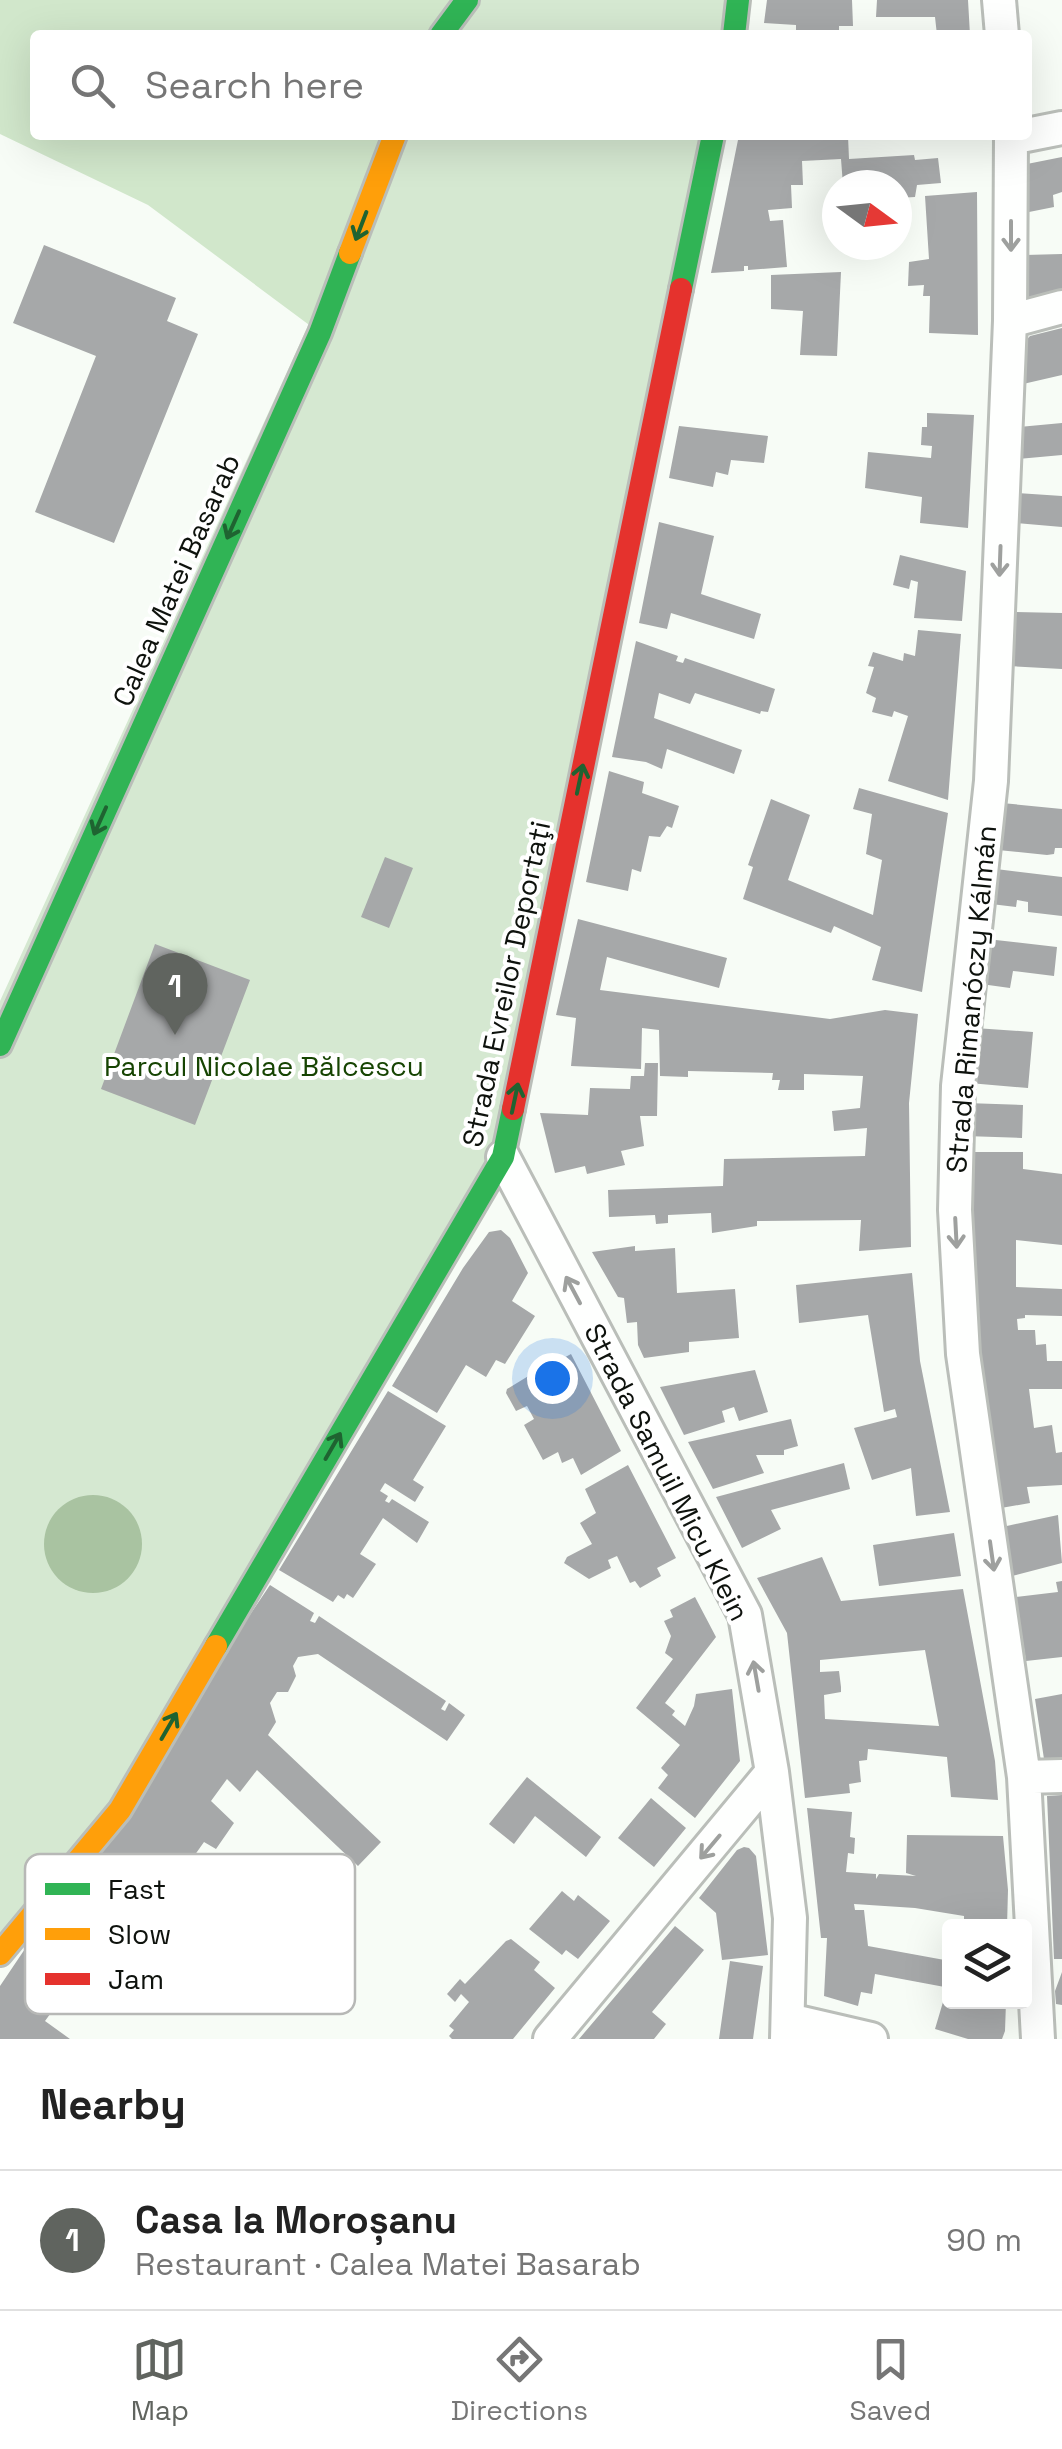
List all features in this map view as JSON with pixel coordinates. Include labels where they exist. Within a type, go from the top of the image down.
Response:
[{"type":"main road","points":[[442,30],[467,0]]},
{"type":"main road","points":[[735,30],[738,0]]},
{"type":"main road","name":"Calea Matei Basarab","points":[[0,1044],[11,986],[320,333],[393,140]]},
{"type":"main road","name":"Strada Evreilor Deportaţi","points":[[83,1854],[120,1810],[502,1157],[713,140]]},
{"type":"main road","name":"Strada Evreilor Deportaţi","points":[[0,1954],[25,1924]]},
{"type":"street","points":[[440,30],[450,0]]},
{"type":"street","points":[[999,0],[1002,30]]},
{"type":"street","points":[[1032,133],[1062,128]]},
{"type":"street","name":"Strada Rimanóczy Kálmán","points":[[1011,140],[1010,321],[991,781],[958,1086],[954,1210],[963,1354],[1024,1778],[1038,2039]]},
{"type":"street","points":[[1010,321],[1062,306]]},
{"type":"street","name":"Strada Samuil Micu Klein","points":[[502,1157],[746,1615],[772,1772],[790,1918],[788,2029],[870,2039]]},
{"type":"street","points":[[550,2039],[772,1772]]},
{"type":"street","points":[[1024,1778],[1062,1776]]},
{"type":"green space","points":[[467,0],[738,0],[735,30],[445,30]]},
{"type":"green space","name":"Parcul Nicolae Bălcescu","points":[[393,140],[712,140],[503,1157],[120,1810],[83,1854],[25,1854],[25,1924],[0,1954],[0,1001]]},
{"type":"shaded area","points":[[0,0],[479,0],[451,30],[30,30],[30,140],[393,140],[320,333],[148,205],[0,134]]},
{"type":"shaded area","points":[[93,1495],[112,1499],[128,1509],[138,1525],[142,1544],[138,1563],[128,1579],[112,1589],[93,1593],[74,1589],[58,1579],[48,1563],[44,1544],[48,1525],[58,1509],[74,1499]]},
{"type":"building","points":[[767,0],[852,0],[853,26],[839,26],[839,30],[796,30],[796,25],[764,23]]},
{"type":"building","points":[[877,0],[968,0],[970,30],[936,30],[935,17],[876,17]]},
{"type":"building","points":[[738,140],[848,140],[849,159],[914,155],[915,160],[938,158],[941,183],[917,185],[912,197],[912,170],[842,170],[841,159],[802,161],[803,185],[791,185],[792,208],[768,210],[770,221],[783,220],[787,267],[748,270],[744,266],[744,271],[711,273]]},
{"type":"building","points":[[1062,157],[1062,192],[1053,195],[1054,207],[1024,213],[1022,165]]},
{"type":"building","points":[[977,192],[978,335],[929,333],[930,296],[923,296],[924,285],[908,286],[909,262],[929,259],[925,196]]},
{"type":"building","points":[[44,245],[176,298],[167,321],[198,334],[114,543],[35,512],[96,356],[13,323]]},
{"type":"building","points":[[1062,254],[1062,292],[1027,303],[1025,255]]},
{"type":"building","points":[[841,272],[837,356],[800,355],[803,311],[771,309],[771,275]]},
{"type":"building","points":[[1062,328],[1062,375],[1023,384],[1022,345],[1030,336]]},
{"type":"building","points":[[927,413],[974,415],[968,528],[920,523],[922,497],[865,488],[868,452],[931,458],[932,446],[921,445]]},
{"type":"building","points":[[1062,423],[1062,455],[1018,459],[1019,427]]},
{"type":"building","points":[[679,426],[768,436],[764,463],[731,460],[728,475],[716,472],[713,487],[669,478]]},
{"type":"building","points":[[1017,493],[1062,496],[1062,527],[1015,523]]},
{"type":"building","points":[[659,522],[714,536],[701,594],[761,614],[754,639],[671,613],[667,629],[639,623]]},
{"type":"building","points":[[900,555],[966,571],[962,621],[914,618],[918,582],[911,580],[909,589],[893,585]]},
{"type":"building","points":[[1011,612],[1062,613],[1062,669],[1009,666]]},
{"type":"building","points":[[918,630],[961,634],[948,800],[888,781],[908,716],[894,711],[892,717],[872,712],[876,698],[866,693],[874,667],[868,666],[873,652],[903,661],[904,653],[915,656]]},
{"type":"building","points":[[636,641],[678,656],[676,661],[683,663],[685,658],[775,689],[768,712],[760,714],[695,693],[690,704],[659,693],[654,718],[742,750],[734,774],[667,749],[662,769],[646,762],[612,757]]},
{"type":"building","points":[[609,771],[644,782],[642,793],[679,806],[672,828],[667,826],[660,837],[649,836],[641,872],[632,869],[628,891],[586,882]]},
{"type":"building","points":[[859,788],[948,813],[922,992],[872,980],[881,947],[834,926],[831,933],[743,899],[753,867],[748,865],[771,799],[810,815],[788,880],[873,915],[882,860],[866,854],[872,814],[853,809]]},
{"type":"building","points":[[1002,803],[1062,809],[1062,848],[1047,855],[998,850]]},
{"type":"building","points":[[385,857],[413,868],[389,928],[361,917]]},
{"type":"building","points":[[996,869],[1062,877],[1062,916],[1028,912],[1028,902],[1017,900],[1016,907],[991,904]]},
{"type":"building","points":[[578,919],[727,958],[719,988],[607,957],[600,990],[830,1019],[885,1010],[918,1014],[909,1103],[911,1247],[859,1251],[861,1220],[757,1221],[757,1226],[712,1233],[711,1213],[668,1215],[668,1223],[656,1224],[655,1215],[609,1217],[608,1190],[723,1186],[724,1159],[865,1156],[867,1128],[834,1131],[832,1111],[860,1108],[863,1076],[804,1074],[804,1090],[778,1090],[780,1080],[772,1080],[773,1073],[688,1071],[688,1077],[660,1076],[659,1030],[642,1028],[641,1069],[571,1066],[576,1018],[556,1015]]},
{"type":"building","points":[[987,939],[1057,947],[1054,976],[1013,971],[1010,988],[981,984]]},
{"type":"building","points":[[155,944],[250,980],[195,1125],[101,1089]]},
{"type":"building","points":[[975,1028],[1033,1032],[1028,1088],[969,1083]]},
{"type":"building","points":[[645,1063],[658,1063],[657,1116],[640,1116],[644,1146],[621,1151],[625,1165],[587,1174],[585,1166],[555,1173],[540,1113],[588,1115],[590,1088],[630,1089],[631,1076],[644,1076]]},
{"type":"building","points":[[966,1103],[1023,1105],[1022,1138],[965,1136]]},
{"type":"building","points":[[966,1152],[1023,1152],[1023,1169],[1062,1174],[1062,1245],[1016,1240],[1016,1287],[1062,1289],[1062,1316],[1025,1315],[1017,1319],[1018,1330],[1035,1330],[1036,1345],[1046,1344],[1047,1361],[1062,1361],[1062,1389],[1029,1389],[1034,1428],[1052,1425],[1056,1453],[1062,1452],[1062,1485],[1027,1487],[1030,1503],[1001,1508],[975,1336]]},
{"type":"building","points":[[501,1230],[510,1238],[528,1273],[512,1301],[535,1316],[505,1364],[496,1360],[486,1377],[466,1365],[437,1413],[392,1386],[463,1268],[489,1232]]},
{"type":"building","points":[[635,1246],[635,1251],[675,1248],[677,1293],[735,1289],[739,1338],[689,1342],[689,1352],[644,1358],[638,1345],[637,1322],[627,1323],[624,1298],[618,1297],[592,1252]]},
{"type":"building","points":[[912,1273],[920,1361],[950,1512],[916,1516],[911,1468],[872,1480],[854,1428],[897,1417],[895,1409],[884,1412],[868,1315],[799,1323],[796,1285]]},
{"type":"building","points":[[571,1354],[621,1451],[581,1475],[573,1458],[562,1463],[558,1452],[543,1460],[524,1425],[534,1419],[527,1406],[516,1411],[506,1393],[530,1375],[532,1379]]},
{"type":"building","points":[[755,1370],[768,1412],[739,1421],[734,1407],[722,1411],[725,1422],[684,1435],[660,1387]]},
{"type":"building","points":[[388,1391],[446,1426],[413,1480],[424,1487],[415,1502],[385,1483],[380,1491],[388,1496],[385,1501],[389,1503],[392,1499],[429,1522],[417,1543],[383,1518],[360,1554],[376,1564],[353,1598],[338,1595],[333,1602],[279,1570]]},
{"type":"building","points":[[791,1419],[798,1446],[784,1450],[784,1455],[756,1455],[764,1473],[713,1489],[688,1442]]},
{"type":"building","points":[[844,1463],[850,1489],[771,1510],[781,1529],[742,1548],[716,1497]]},
{"type":"building","points":[[628,1465],[676,1558],[657,1568],[661,1576],[640,1588],[635,1581],[630,1583],[617,1556],[608,1560],[611,1568],[589,1579],[564,1563],[567,1557],[592,1544],[580,1523],[596,1513],[585,1489]]},
{"type":"building","points":[[1058,1515],[1062,1563],[1012,1576],[1002,1527]]},
{"type":"building","points":[[954,1533],[961,1576],[879,1586],[873,1545]]},
{"type":"building","points":[[822,1557],[841,1601],[963,1589],[995,1761],[998,1800],[951,1797],[947,1757],[868,1749],[867,1760],[859,1761],[861,1782],[849,1784],[850,1793],[805,1798],[787,1633],[757,1578]],"holes":[[[925,1650],[939,1726],[825,1719],[824,1695],[841,1692],[841,1687],[839,1671],[820,1672],[820,1660]]]},
{"type":"building","points":[[1062,1581],[1062,1657],[1026,1661],[1016,1597],[1058,1592],[1056,1582]]},
{"type":"building","points":[[270,1585],[314,1613],[310,1621],[315,1623],[319,1616],[446,1701],[441,1709],[445,1711],[449,1703],[465,1715],[447,1741],[318,1654],[298,1657],[293,1666],[296,1676],[288,1692],[277,1692],[270,1703],[276,1722],[268,1735],[381,1842],[358,1866],[355,1854],[345,1854],[257,1770],[240,1792],[227,1779],[211,1801],[234,1823],[216,1849],[204,1842],[196,1854],[89,1854]]},
{"type":"building","points":[[695,1597],[716,1637],[665,1703],[685,1726],[696,1694],[732,1689],[740,1761],[695,1818],[658,1788],[668,1775],[661,1768],[680,1745],[636,1708],[673,1659],[665,1653],[671,1636],[664,1621],[673,1617],[670,1610]]},
{"type":"building","points":[[1062,1694],[1062,1764],[1052,1765],[1044,1759],[1035,1699]]},
{"type":"building","points":[[527,1777],[601,1837],[586,1857],[535,1816],[514,1844],[489,1824]]},
{"type":"building","points":[[1062,1795],[1062,1959],[1054,1959],[1047,1796]]},
{"type":"building","points":[[651,1798],[686,1828],[654,1867],[618,1838]]},
{"type":"building","points":[[807,1808],[852,1812],[850,1837],[855,1838],[854,1854],[848,1853],[846,1872],[876,1874],[876,1879],[879,1874],[916,1876],[906,1873],[907,1835],[1003,1836],[1007,1919],[964,1919],[915,1908],[854,1904],[855,1910],[864,1910],[868,1946],[942,1960],[942,1987],[875,1974],[872,1994],[861,1992],[858,2006],[824,1996],[827,1938],[821,1938]]},
{"type":"building","points":[[744,1847],[756,1856],[768,1955],[722,1960],[716,1913],[699,1898],[737,1850]]},
{"type":"building","points":[[562,1891],[574,1901],[578,1895],[610,1921],[578,1959],[566,1950],[562,1955],[529,1929]]},
{"type":"building","points":[[675,1926],[704,1950],[652,2012],[666,2024],[654,2039],[579,2039]]},
{"type":"building","points":[[511,1939],[540,1962],[534,1970],[555,1988],[513,2039],[452,2039],[449,2036],[454,2030],[449,2026],[469,2002],[461,1994],[455,2002],[447,1994],[460,1979],[465,1984]]},
{"type":"building","points":[[25,1949],[25,2014],[50,2014],[45,2021],[70,2039],[0,2039],[0,1986]]},
{"type":"building","points":[[730,1961],[763,1966],[753,2039],[719,2039]]},
{"type":"building","points":[[1062,1972],[1062,2005],[1056,2004],[1055,1991]]},
{"type":"building","points":[[942,2005],[942,2009],[1006,2009],[1002,2039],[968,2039],[935,2029]]},
{"type":"traffic: fast","points":[[445,30],[467,0]]},
{"type":"traffic: fast","points":[[735,30],[738,0]]},
{"type":"traffic: fast","points":[[681,289],[712,140]]},
{"type":"traffic: fast","points":[[0,1045],[320,333],[350,253]]},
{"type":"traffic: fast","points":[[216,1646],[503,1157],[513,1109]]},
{"type":"traffic: slow","points":[[350,253],[393,140]]},
{"type":"traffic: slow","points":[[83,1854],[120,1810],[216,1646]]},
{"type":"traffic: slow","points":[[0,1954],[25,1924]]},
{"type":"traffic: jam","points":[[513,1109],[681,289]]},
{"type":"place","name":"Casa la Moroșanu","points":[[175,1035]]}]
